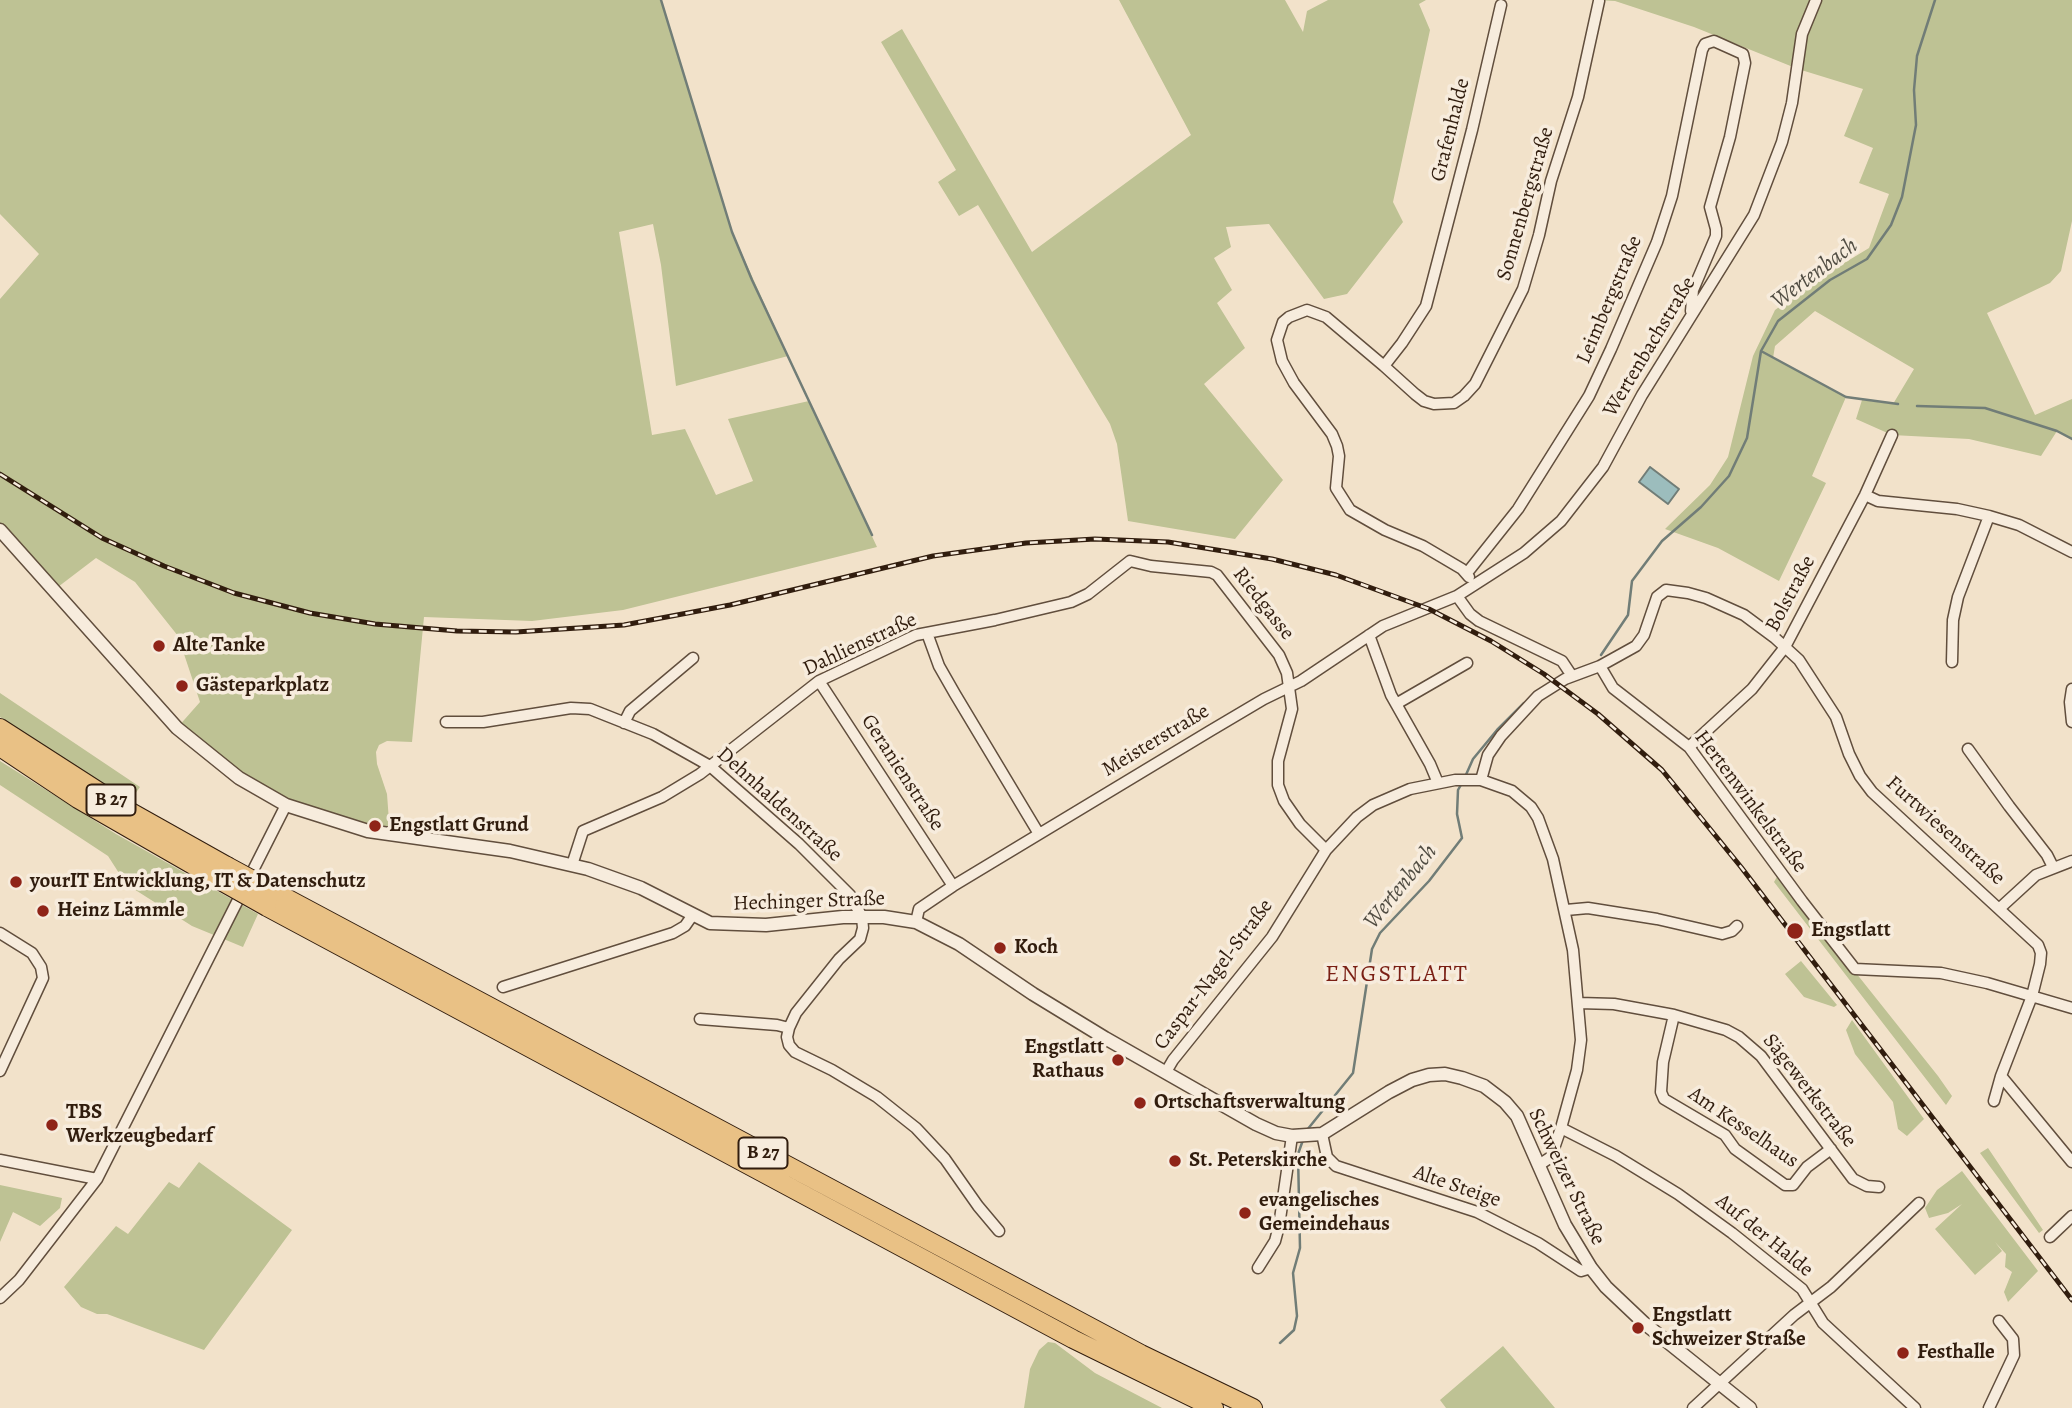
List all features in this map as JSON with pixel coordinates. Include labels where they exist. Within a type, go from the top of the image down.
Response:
[{"type":"highway","name":"B 27","points":[[0,728],[223,873]]},
{"type":"highway","name":"B 27","points":[[0,747],[90,806],[223,873],[1060,1332],[1214,1408]]},
{"type":"highway","name":"B 27","points":[[271,900],[1140,1354],[1253,1408]]},
{"type":"street","name":"Wertenbachstraße","points":[[1429,609],[1475,585],[1545,537],[1576,504],[1603,467],[1642,395],[1762,198],[1782,142],[1792,103],[1802,34],[1816,0]]},
{"type":"street","name":"Sonnenbergstraße","points":[[1475,585],[1467,573],[1423,546],[1385,530],[1350,510],[1336,488],[1339,456],[1332,434],[1294,383],[1282,362],[1277,340],[1283,322],[1307,310],[1326,317],[1424,401],[1434,404],[1454,402],[1465,396],[1475,384],[1522,289],[1539,235],[1551,181],[1578,97],[1599,1]]},
{"type":"street","name":"Grafenhalde","points":[[1384,366],[1426,306],[1501,5]]},
{"type":"street","name":"Leimbergstraße","points":[[1467,573],[1518,509],[1590,396],[1657,242],[1672,196],[1702,50],[1706,44],[1714,41],[1743,54],[1745,64],[1730,137],[1710,207],[1716,236],[1693,290],[1691,314]]},
{"type":"street","name":"Bolstraße","points":[[1689,747],[1752,689],[1785,647],[1865,495],[1892,435]]},
{"type":"street","points":[[1865,495],[1878,500],[1957,509],[1989,516],[2020,525],[2072,552]]},
{"type":"street","points":[[1952,662],[1953,620],[1958,597],[1989,516]]},
{"type":"street","name":"Hechinger Straße","points":[[0,530],[177,728],[239,778],[286,806],[344,825],[390,835],[510,851],[572,865],[624,881],[710,923],[734,925],[862,917],[916,922],[959,944],[1071,1018],[1166,1072]]},
{"type":"street","name":"Dahlienstraße","points":[[572,865],[583,831],[662,797],[710,766],[819,681],[916,635],[1071,602],[1088,594],[1130,561]]},
{"type":"street","name":"Riedgasse","points":[[1130,561],[1151,566],[1204,570],[1217,575],[1279,654],[1290,687],[1292,709],[1278,761],[1278,785],[1284,801],[1300,824],[1326,850]]},
{"type":"street","name":"Furtwiesenstraße","points":[[1600,666],[1636,646],[1644,635],[1657,597],[1666,590],[1688,593],[1744,615],[1799,660],[1836,716],[1849,754],[1872,792],[2032,937],[2041,953],[2032,996]]},
{"type":"street","points":[[1457,596],[1470,614],[1479,621],[1562,661],[1572,676]]},
{"type":"street","name":"Meisterstraße","points":[[916,922],[919,909],[953,886],[1220,724],[1290,687],[1383,626],[1429,609]]},
{"type":"street","points":[[927,633],[939,666],[954,694],[1039,834]]},
{"type":"street","points":[[1369,635],[1396,704],[1438,783]]},
{"type":"street","points":[[624,723],[630,711],[693,658]]},
{"type":"street","points":[[1396,704],[1466,663]]},
{"type":"street","points":[[1476,780],[1488,755],[1509,726],[1538,696],[1572,676],[1600,666]]},
{"type":"street","name":"Hertenwinkelstraße","points":[[1600,666],[1613,688],[1689,747],[1855,969],[1941,973],[2072,1008]]},
{"type":"street","name":"Geranienstraße","points":[[819,681],[953,886]]},
{"type":"street","points":[[2072,689],[2072,722]]},
{"type":"street","name":"Dehnhaldenstraße","points":[[446,722],[483,722],[578,708],[590,709],[653,734],[710,766],[799,844],[850,895],[862,917]]},
{"type":"street","points":[[1968,749],[2047,855],[2053,867]]},
{"type":"street","name":"Caspar-Nagel-Straße","points":[[1166,1072],[1272,937],[1326,850],[1357,817],[1373,805],[1410,789],[1455,780],[1476,780],[1512,791],[1531,807],[1546,836],[1566,910],[1579,1003],[1581,1040],[1577,1070],[1561,1128],[1550,1157],[1539,1165]]},
{"type":"street","points":[[0,1298],[19,1280],[97,1179],[286,806]]},
{"type":"street","points":[[2000,908],[2036,875],[2072,860]]},
{"type":"street","points":[[1566,910],[1588,908],[1657,919],[1722,934],[1737,926]]},
{"type":"street","points":[[503,987],[673,933],[685,926],[692,916]]},
{"type":"street","points":[[862,917],[860,939],[839,959],[806,1001],[789,1028],[787,1037],[795,1052],[877,1097],[916,1128],[946,1159],[999,1231]]},
{"type":"street","points":[[0,933],[32,953],[41,967],[43,978],[0,1071]]},
{"type":"street","points":[[1994,1101],[2032,996]]},
{"type":"street","name":"Sägewerkstraße","points":[[1579,1003],[1614,1004],[1674,1015],[1726,1030],[1750,1044],[1853,1179],[1867,1186],[1879,1186]]},
{"type":"street","name":"Am Kesselhaus","points":[[1674,1015],[1663,1062],[1661,1093],[1664,1099],[1724,1135],[1735,1149],[1785,1185],[1793,1185],[1807,1167],[1831,1149]]},
{"type":"street","points":[[700,1020],[789,1028]]},
{"type":"street","points":[[1166,1072],[1256,1125],[1292,1136],[1316,1135]]},
{"type":"street","name":"Schweizer Straße","points":[[1316,1135],[1372,1101],[1412,1080],[1429,1075],[1445,1074],[1474,1081],[1496,1093],[1517,1116],[1565,1225],[1606,1287],[1644,1323],[1750,1408]]},
{"type":"street","points":[[2001,1076],[2072,1162]]},
{"type":"street","name":"Auf der Halde","points":[[1561,1128],[1616,1156],[1678,1194],[1732,1233],[1802,1289],[1823,1324],[1915,1408]]},
{"type":"street","name":"Alte Steige","points":[[1316,1135],[1327,1157],[1336,1166],[1477,1212],[1538,1243],[1581,1271],[1591,1268]]},
{"type":"street","points":[[1258,1268],[1267,1257],[1279,1226],[1292,1136]]},
{"type":"street","points":[[0,1160],[97,1179]]},
{"type":"street","points":[[1693,1408],[1831,1287],[1919,1203]]},
{"type":"street","points":[[2050,1237],[2072,1216]]},
{"type":"street","points":[[1989,1408],[2014,1355],[2013,1339],[1999,1321]]},
{"type":"green space","points":[[0,0],[661,0],[732,232],[788,356],[676,386],[661,265],[653,224],[619,232],[652,435],[685,429],[716,495],[753,481],[728,419],[809,401],[877,547],[623,610],[532,621],[424,617],[412,742],[387,741],[379,745],[376,752],[387,794],[390,835],[286,805],[177,728],[200,702],[178,636],[135,582],[96,558],[54,590],[0,530],[0,299],[39,254],[0,214]]},
{"type":"green space","points":[[1119,0],[1285,0],[1303,32],[1307,11],[1328,0],[1426,0],[1419,4],[1430,30],[1393,202],[1403,222],[1347,294],[1324,299],[1269,224],[1226,227],[1231,247],[1214,258],[1232,290],[1217,303],[1245,348],[1204,384],[1283,480],[1235,539],[1128,521],[1117,444],[1110,424],[978,205],[959,216],[938,182],[956,170],[881,42],[902,29],[1032,252],[1191,135]]},
{"type":"green space","points":[[1595,0],[2072,0],[2072,221],[2061,271],[2050,283],[1987,313],[2035,415],[2072,399],[2072,439],[2057,431],[2041,456],[1969,439],[1892,435],[1856,419],[1862,400],[1893,404],[1914,369],[1815,311],[1775,346],[1773,358],[1846,397],[1812,476],[1826,483],[1779,581],[1718,548],[1665,529],[1710,485],[1728,457],[1753,356],[1775,310],[1818,279],[1869,248],[1889,194],[1859,183],[1873,148],[1844,136],[1863,89],[1798,69],[1694,27],[1615,1]]},
{"type":"green space","points":[[0,693],[140,787],[130,801],[0,717]]},
{"type":"green space","points":[[0,761],[116,834],[258,914],[243,947],[192,926],[126,884],[108,856],[0,785]]},
{"type":"green space","points":[[1778,875],[1938,1076],[1952,1096],[1946,1105],[1774,882]]},
{"type":"green space","points":[[1801,961],[1837,1005],[1834,1007],[1804,997],[1785,974]]},
{"type":"green space","points":[[1852,1020],[1924,1119],[1907,1136],[1898,1129],[1893,1102],[1855,1054],[1846,1030]]},
{"type":"green space","points":[[1988,1148],[2043,1230],[2039,1233],[1980,1153]]},
{"type":"green space","points":[[199,1162],[292,1230],[204,1350],[81,1307],[64,1287],[116,1226],[128,1234],[169,1182],[179,1188]]},
{"type":"green space","points":[[1962,1171],[2038,1271],[2008,1302],[2004,1292],[2012,1272],[2005,1267],[2006,1254],[1995,1242],[2002,1251],[1975,1275],[1935,1229],[1962,1204],[1948,1213],[1929,1218],[1925,1208],[1937,1190]]},
{"type":"green space","points":[[0,1185],[62,1198],[60,1208],[40,1226],[13,1212],[0,1242]]},
{"type":"green space","points":[[1048,1342],[1055,1343],[1095,1373],[1162,1408],[1024,1408],[1030,1369],[1039,1350]]},
{"type":"green space","points":[[1503,1346],[1555,1408],[1446,1408],[1440,1400]]},
{"type":"water","points":[[1650,467],[1679,489],[1668,504],[1639,482]]},
{"type":"waterway","points":[[661,0],[732,232],[872,535]]},
{"type":"waterway","name":"Wertenbach","points":[[1601,655],[1628,615],[1632,581],[1662,541],[1701,507],[1729,476],[1747,438],[1761,351],[1778,321],[1830,280],[1867,259],[1891,225],[1902,197],[1916,125],[1914,90],[1917,56],[1935,0]]},
{"type":"waterway","points":[[1761,351],[1846,397],[1898,404]]},
{"type":"waterway","points":[[1917,406],[1985,408],[2057,431],[2072,439]]},
{"type":"waterway","name":"Wertenbach","points":[[1465,777],[1473,759],[1524,703]]},
{"type":"waterway","name":"Wertenbach","points":[[1307,1130],[1353,1073],[1372,949],[1380,933],[1429,881],[1462,838],[1457,814],[1458,790],[1462,783]]},
{"type":"waterway","name":"Wertenbach","points":[[1280,1343],[1294,1330],[1297,1316],[1293,1273],[1300,1248],[1298,1154],[1303,1140]]},
{"type":"railway","points":[[0,474],[102,538],[164,566],[234,593],[310,613],[375,624],[457,631],[516,632],[624,625],[730,605],[933,556],[1026,543],[1095,539],[1168,542],[1272,559],[1336,575],[1429,609],[1491,641],[1544,674],[1598,714],[1662,770],[1741,867],[2072,1300]]},
{"type":"place","name":"Alte Tanke","points":[[159,646]]},
{"type":"place","name":"Gästeparkplatz","points":[[182,686]]},
{"type":"place","name":"Engstlatt Grund","points":[[375,826]]},
{"type":"place","name":"yourIT Entwicklung, IT & Datenschutz","points":[[16,882]]},
{"type":"place","name":"Heinz Lämmle","points":[[43,911]]},
{"type":"place","name":"Engstlatt","points":[[1795,931]]},
{"type":"place","name":"Koch","points":[[1000,948]]},
{"type":"place","name":"Engstlatt Rathaus","points":[[1118,1060]]},
{"type":"place","name":"Ortschaftsverwaltung","points":[[1140,1103]]},
{"type":"place","name":"TBS Werkzeugbedarf","points":[[52,1125]]},
{"type":"place","name":"St. Peterskirche","points":[[1175,1161]]},
{"type":"place","name":"evangelisches Gemeindehaus","points":[[1245,1213]]},
{"type":"place","name":"Engstlatt Schweizer Straße","points":[[1638,1328]]},
{"type":"place","name":"Festhalle","points":[[1903,1353]]},
{"type":"district","name":"ENGSTLATT","points":[[1397,975]]}]
